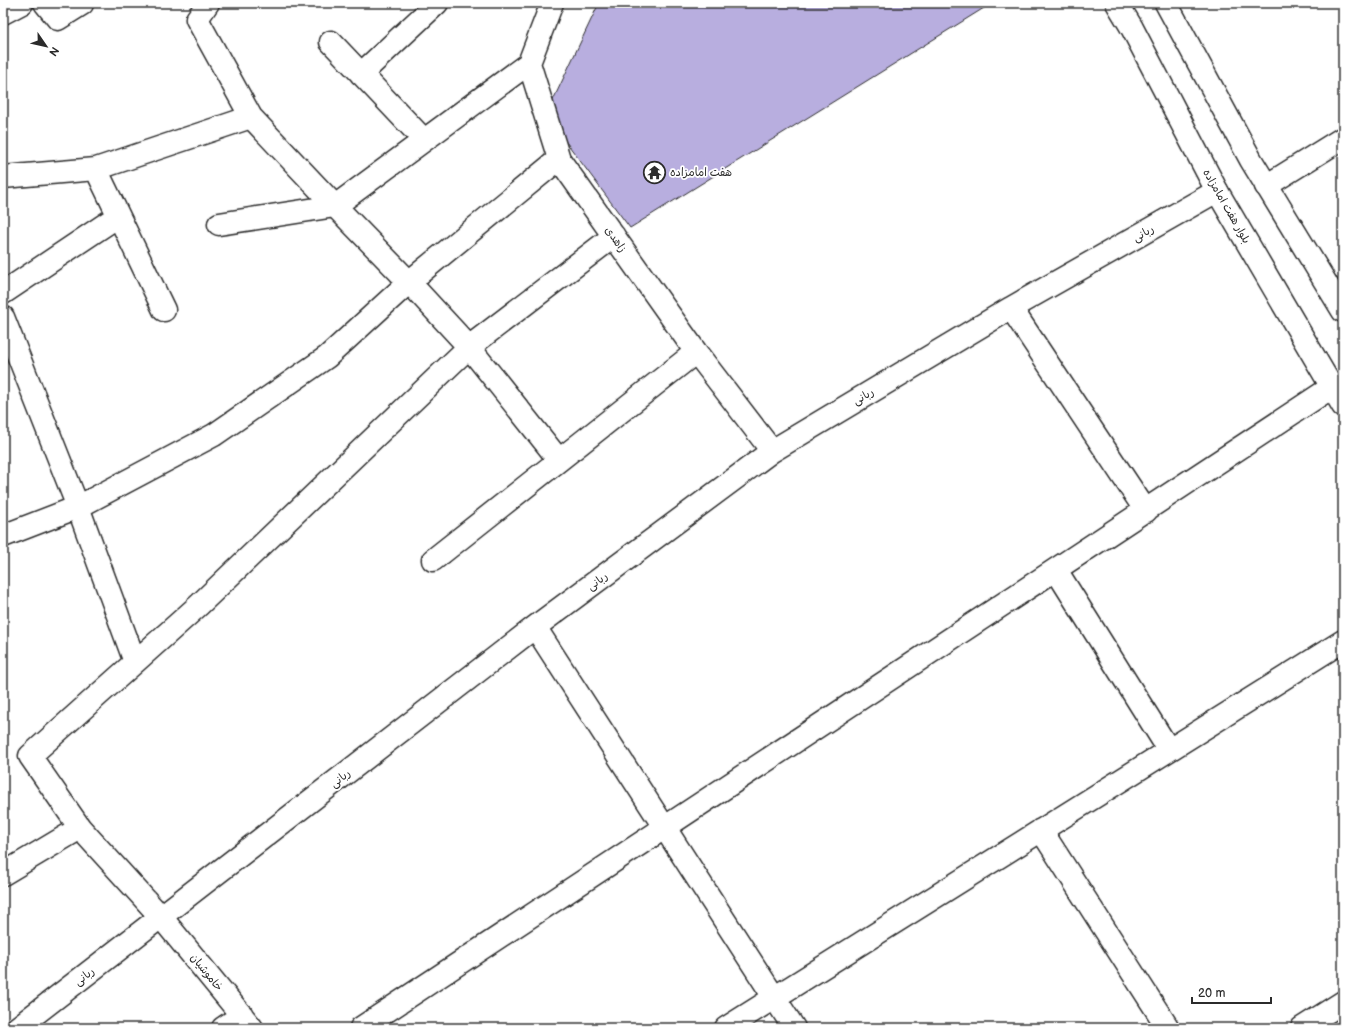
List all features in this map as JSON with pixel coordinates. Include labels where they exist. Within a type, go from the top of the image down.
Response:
[{"type":"street","points":[[3,13],[22,3]]},
{"type":"street","points":[[45,3],[58,19],[82,4]]},
{"type":"street","points":[[208,3],[197,19],[251,117],[469,347],[559,460]]},
{"type":"street","points":[[361,74],[437,3]]},
{"type":"street","points":[[219,224],[334,206],[528,63],[552,3]]},
{"type":"street","name":"بلوار هفت امامزاده","points":[[1117,3],[1132,28],[1217,191],[1343,406]]},
{"type":"street","points":[[1166,3],[1251,160],[1343,311]]},
{"type":"street","points":[[331,42],[424,140]]},
{"type":"street","name":"زاهدی","points":[[528,63],[559,159],[696,352],[772,451]]},
{"type":"street","points":[[3,176],[96,169],[251,117]]},
{"type":"street","points":[[1266,186],[1343,138]]},
{"type":"street","points":[[3,536],[78,507],[214,435],[327,357],[409,282],[559,159]]},
{"type":"street","points":[[96,169],[164,310]]},
{"type":"street","name":"ربانی","points":[[17,1028],[535,627],[772,451],[1011,308],[1217,191]]},
{"type":"street","points":[[3,293],[118,216]]},
{"type":"street","points":[[3,317],[78,507],[135,662],[199,606],[469,347],[614,236]]},
{"type":"street","points":[[1011,308],[1146,511]]},
{"type":"street","points":[[433,560],[696,352]]},
{"type":"street","points":[[362,1028],[1332,387]]},
{"type":"street","points":[[1056,570],[1169,750]]},
{"type":"street","points":[[535,627],[794,1028]]},
{"type":"street","points":[[726,1028],[1343,641]]},
{"type":"street","name":"خاموشیان","points":[[135,662],[30,756],[80,828],[161,916],[247,1021]]},
{"type":"street","points":[[3,874],[80,828]]},
{"type":"street","points":[[1041,830],[1168,1028]]},
{"type":"street","points":[[1302,1028],[1343,1002]]},
{"type":"street","points":[[223,1028],[247,1021]]},
{"type":"building","name":"هفت امامزاده","points":[[599,3],[992,3],[630,228],[546,115]]},
{"type":"place","name":"هفت امامزاده","points":[[654,172]]}]
